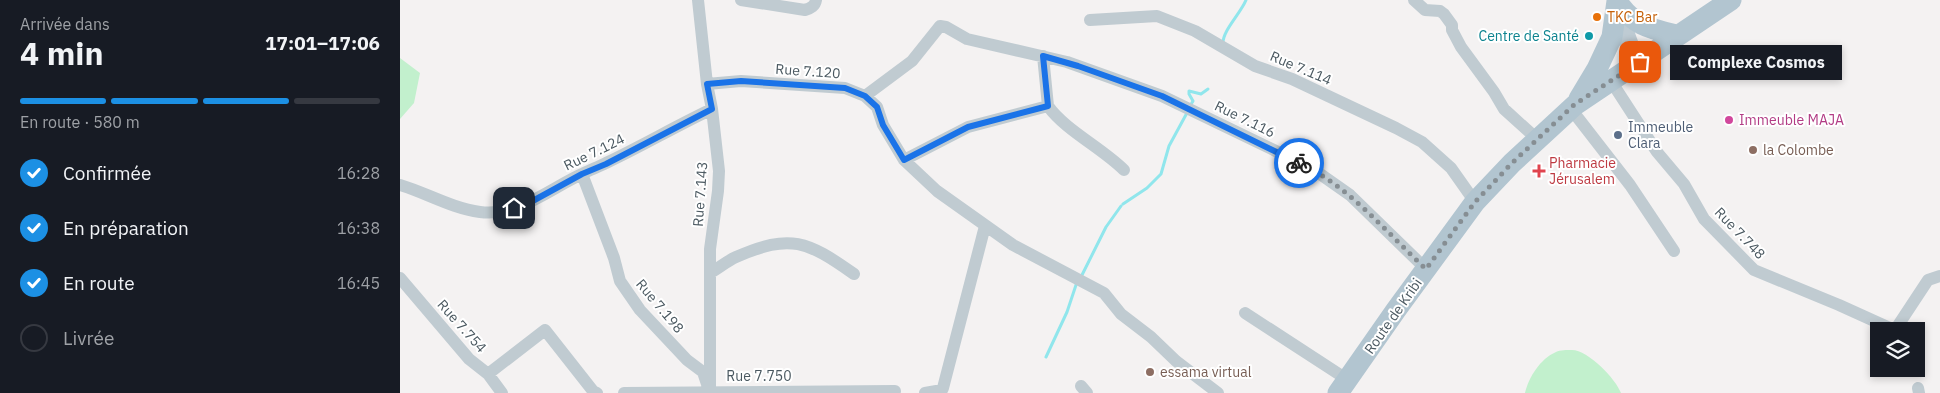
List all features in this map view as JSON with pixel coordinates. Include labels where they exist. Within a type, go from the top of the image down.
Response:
[{"type":"main road","points":[[1617,0],[1625,14],[1650,29],[1676,35]]},
{"type":"main road","points":[[1617,0],[1631,52],[1640,62]]},
{"type":"main road","points":[[1573,106],[1607,51],[1612,37],[1617,0]]},
{"type":"main road","name":"Route de Kribi","points":[[1343,386],[1475,202],[1537,139],[1573,106],[1640,62],[1676,35],[1731,0]]},
{"type":"street","name":"Rue 7.143","points":[[698,0],[719,171],[710,249],[710,392]]},
{"type":"street","points":[[741,0],[805,10],[812,8],[816,0]]},
{"type":"street","points":[[1414,0],[1425,10],[1440,11],[1444,14],[1452,25],[1452,30],[1461,47],[1504,109],[1537,139]]},
{"type":"street","name":"Rue 7.114","points":[[1090,20],[1157,16],[1195,31],[1255,66],[1292,79],[1422,142],[1451,168],[1475,202]]},
{"type":"street","name":"Rue 7.116","points":[[865,96],[912,61],[940,26],[946,26],[967,39],[1082,67],[1162,96],[1319,173],[1355,200],[1426,269]]},
{"type":"street","points":[[1043,56],[1048,106],[1060,120],[1110,156],[1124,170]]},
{"type":"street","name":"Rue 7.120","points":[[707,84],[741,81],[812,85],[845,88],[865,96]]},
{"type":"street","name":"Rue 7.748","points":[[1611,81],[1657,152],[1684,184],[1704,220],[1754,270],[1892,329],[1897,327],[1928,280],[1940,276]]},
{"type":"street","points":[[865,96],[877,107],[883,125],[904,160],[937,191],[1013,245],[1104,293],[1121,314],[1151,337],[1176,361],[1218,393]]},
{"type":"street","points":[[904,160],[968,127],[1048,106]]},
{"type":"street","points":[[1573,106],[1630,185],[1674,251]]},
{"type":"street","name":"Rue 7.124","points":[[400,185],[417,190],[448,205],[480,212],[500,212],[529,203],[582,174],[606,164],[712,109]]},
{"type":"street","name":"Rue 7.198","points":[[582,174],[614,258],[620,281],[640,310],[687,360],[703,372],[710,392]]},
{"type":"street","points":[[926,393],[943,388],[985,226]]},
{"type":"street","points":[[710,273],[734,258],[767,245],[788,242],[805,246],[833,260],[854,274]]},
{"type":"street","name":"Rue 7.754","points":[[400,278],[469,359],[488,374],[502,393]]},
{"type":"street","points":[[1245,313],[1343,386]]},
{"type":"street","points":[[488,374],[545,330],[593,391],[597,393]]},
{"type":"street","name":"Rue 7.750","points":[[624,393],[895,391]]},
{"type":"green space","points":[[400,58],[420,73],[414,103],[400,119]]},
{"type":"green space","points":[[1572,350],[1586,355],[1601,366],[1621,393],[1525,393],[1532,375],[1545,359],[1558,351]]},
{"type":"waterway","points":[[1223,44],[1225,33],[1246,0]]},
{"type":"waterway","points":[[1190,106],[1193,101],[1189,91],[1201,94],[1208,89]]},
{"type":"waterway","points":[[1123,204],[1147,188],[1161,174],[1169,146],[1188,111]]},
{"type":"waterway","points":[[1081,277],[1106,227],[1121,206]]},
{"type":"waterway","points":[[1046,357],[1067,312],[1077,282]]},
{"type":"way so far","points":[[1299,163],[1313,169],[1350,195],[1426,269],[1475,202],[1512,163],[1575,104],[1640,62]]},
{"type":"place","name":"TKC Bar","points":[[1597,17]]},
{"type":"place","name":"Centre de Santé","points":[[1589,36]]},
{"type":"place","name":"Complexe Cosmos","points":[[1640,62]]},
{"type":"place","name":"Immeuble MAJA","points":[[1729,120]]},
{"type":"place","name":"Immeuble Clara","points":[[1618,135]]},
{"type":"place","name":"la Colombe","points":[[1753,150]]},
{"type":"place","name":"Pharmacie Jérusalem","points":[[1539,171]]},
{"type":"place","name":"essama virtual","points":[[1150,372]]},
{"type":"route","points":[[514,208],[529,203],[582,174],[606,164],[712,109],[707,84],[741,81],[845,88],[865,96],[877,107],[883,125],[904,160],[968,127],[1048,106],[1043,56],[1067,62],[1186,106],[1222,126],[1299,163]]}]
